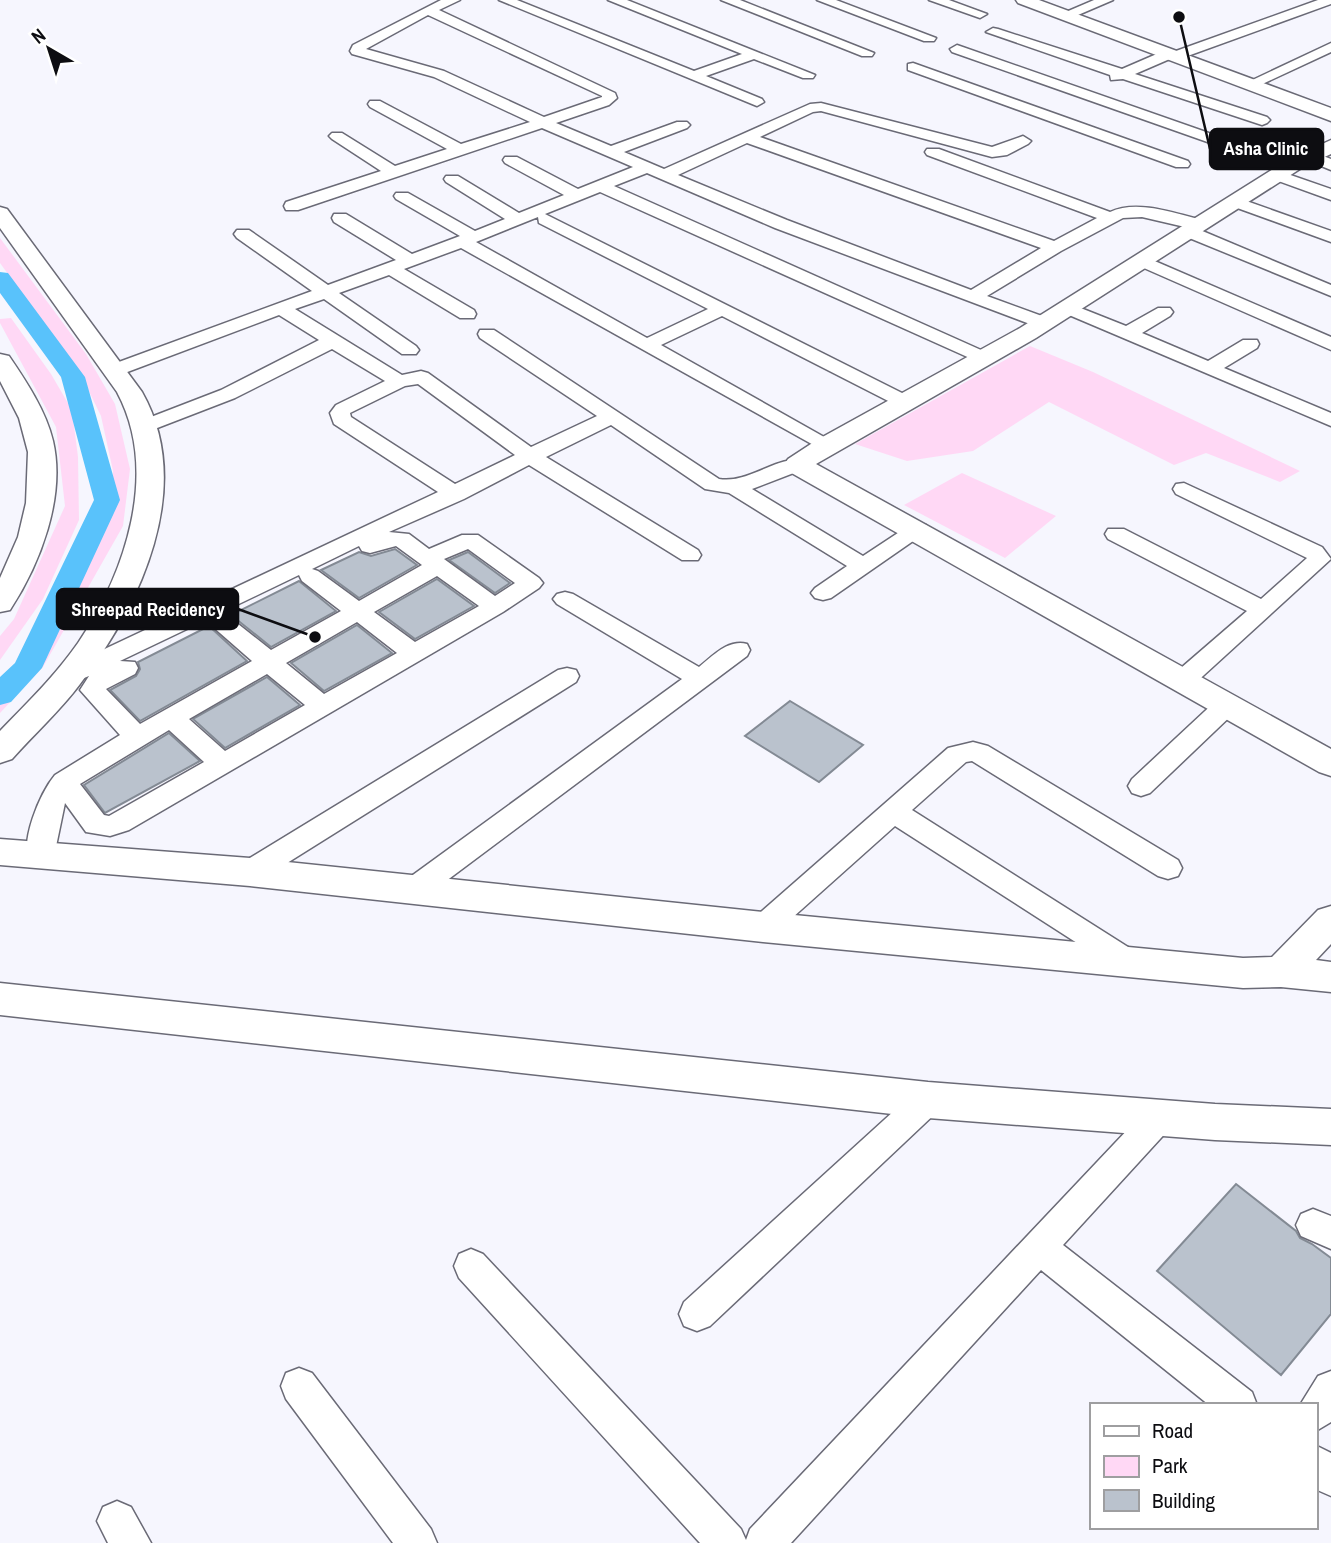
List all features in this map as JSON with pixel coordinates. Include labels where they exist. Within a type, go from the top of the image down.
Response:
[{"type":"street","points":[[453,0],[419,6],[357,51],[439,74],[609,152],[781,224],[1043,323]]},
{"type":"street","points":[[506,0],[757,102]]},
{"type":"street","points":[[615,0],[808,75]]},
{"type":"street","points":[[728,0],[867,53]]},
{"type":"street","points":[[824,0],[929,38]]},
{"type":"street","points":[[936,0],[980,14]]},
{"type":"street","points":[[1024,0],[1331,115]]},
{"type":"street","points":[[1066,15],[1106,0]]},
{"type":"street","points":[[1037,111],[1174,54],[1330,0]]},
{"type":"street","points":[[292,206],[543,123],[610,98],[608,93],[419,6]]},
{"type":"street","points":[[993,32],[1262,120]]},
{"type":"street","points":[[1251,84],[1331,47]]},
{"type":"street","points":[[957,49],[1221,142]]},
{"type":"street","points":[[694,76],[755,54]]},
{"type":"street","points":[[913,66],[1182,164]]},
{"type":"street","points":[[375,104],[460,150]]},
{"type":"street","points":[[1312,107],[1331,105]]},
{"type":"street","points":[[115,370],[389,267],[470,240],[600,186],[656,171],[746,137],[810,108],[821,107],[992,152],[1000,152],[1024,141]]},
{"type":"street","points":[[609,152],[682,125]]},
{"type":"street","points":[[337,136],[393,172]]},
{"type":"street","points":[[746,137],[1055,247]]},
{"type":"street","points":[[902,141],[1112,218]]},
{"type":"street","points":[[735,488],[797,465],[1043,323],[1276,175],[1324,156]]},
{"type":"street","points":[[511,160],[576,195]]},
{"type":"street","points":[[1276,175],[1331,195]]},
{"type":"street","points":[[453,179],[517,219]]},
{"type":"street","points":[[600,186],[983,358]]},
{"type":"street","points":[[402,197],[647,345],[826,446]]},
{"type":"street","points":[[1235,202],[1331,237]]},
{"type":"street","points":[[972,296],[1055,247],[1120,213],[1142,212],[1194,228],[1331,291]]},
{"type":"street","points":[[0,213],[115,370],[138,407],[145,426],[151,475],[146,516],[134,560],[120,595],[69,677],[0,751]]},
{"type":"street","points":[[340,218],[409,260]]},
{"type":"street","points":[[545,219],[905,402]]},
{"type":"street","points":[[243,234],[409,350]]},
{"type":"street","points":[[1143,261],[1330,342]]},
{"type":"street","points":[[389,267],[467,314]]},
{"type":"street","points":[[1068,307],[1331,420]]},
{"type":"street","points":[[282,309],[399,382]]},
{"type":"street","points":[[647,345],[722,309]]},
{"type":"street","points":[[1128,333],[1164,312]]},
{"type":"street","points":[[487,334],[713,484],[735,488],[863,566]]},
{"type":"street","points":[[145,426],[228,394],[333,341]]},
{"type":"street","points":[[1210,368],[1250,344]]},
{"type":"street","points":[[0,361],[29,411],[40,441],[42,487],[38,523],[23,562],[0,603]]},
{"type":"street","points":[[456,494],[341,420],[340,414],[344,409],[399,382],[421,377],[530,456],[690,555]]},
{"type":"street","points":[[69,677],[456,494],[614,416]]},
{"type":"street","points":[[797,465],[918,530],[1331,764]]},
{"type":"street","points":[[1183,680],[1320,559],[1314,552],[1184,489]]},
{"type":"street","points":[[823,593],[918,530]]},
{"type":"street","points":[[1116,534],[1264,610]]},
{"type":"street","points":[[137,737],[94,694],[94,686],[99,681],[386,539],[401,539],[495,607]]},
{"type":"street","points":[[40,856],[51,802],[55,791],[64,782],[137,737],[358,612],[470,540],[477,542],[531,583],[495,607],[223,764],[110,826],[96,825],[64,782]]},
{"type":"street","points":[[310,576],[414,653]]},
{"type":"street","points":[[565,599],[700,678]]},
{"type":"street","points":[[220,621],[322,706]]},
{"type":"street","points":[[416,888],[738,650]]},
{"type":"street","points":[[250,872],[567,676]]},
{"type":"street","points":[[1141,786],[1228,705]]},
{"type":"street","points":[[172,718],[223,764]]},
{"type":"street","points":[[763,927],[957,755],[973,751],[1168,868]]},
{"type":"street","points":[[894,812],[1129,962]]},
{"type":"street","points":[[0,852],[416,888],[763,927],[1243,973],[1281,972],[1331,977]]},
{"type":"street","points":[[1281,972],[1331,920]]},
{"type":"street","points":[[0,999],[928,1100],[1331,1127]]},
{"type":"street","points":[[697,1314],[928,1100]]},
{"type":"street","points":[[765,1543],[1160,1117]]},
{"type":"street","points":[[1039,1247],[1237,1403]]},
{"type":"street","points":[[471,1266],[727,1543]]},
{"type":"street","points":[[299,1386],[417,1543]]},
{"type":"street","points":[[1317,1410],[1331,1389]]},
{"type":"street","points":[[1317,1466],[1331,1477]]},
{"type":"green space","points":[[0,238],[86,354],[115,404],[130,469],[123,526],[43,667],[0,713],[0,703],[36,665],[112,507],[113,471],[101,416],[81,375],[0,263]]},
{"type":"green space","points":[[11,318],[51,374],[72,410],[78,457],[79,520],[43,599],[0,660],[0,636],[14,619],[65,506],[56,427],[0,323],[0,319]]},
{"type":"green space","points":[[1030,346],[1093,372],[1300,471],[1280,482],[1206,453],[1174,465],[1049,402],[973,451],[907,461],[855,444]]},
{"type":"green space","points":[[962,473],[1056,516],[1005,558],[904,505]]},
{"type":"building","points":[[395,549],[417,565],[359,598],[321,570],[359,552],[371,556]]},
{"type":"building","points":[[468,552],[510,583],[495,593],[449,560]]},
{"type":"building","points":[[437,579],[474,606],[415,639],[379,612]]},
{"type":"building","points":[[299,581],[336,611],[271,647],[231,615]]},
{"type":"building","points":[[357,625],[392,653],[324,691],[291,663]]},
{"type":"building","points":[[209,626],[247,661],[140,721],[110,690],[136,676],[140,669],[138,662]]},
{"type":"building","points":[[267,677],[300,705],[225,748],[193,719]]},
{"type":"building","points":[[790,701],[863,745],[819,782],[745,736]]},
{"type":"building","points":[[169,733],[200,761],[105,813],[84,785]]},
{"type":"building","points":[[1236,1184],[1296,1231],[1300,1238],[1331,1258],[1331,1314],[1281,1375],[1157,1271]]},
{"type":"waterway","points":[[0,278],[73,377],[107,500],[27,668],[0,695]]},
{"type":"place","name":"Asha Clinic","points":[[1179,17]]},
{"type":"place","name":"Shreepad Recidency","points":[[315,637]]}]
